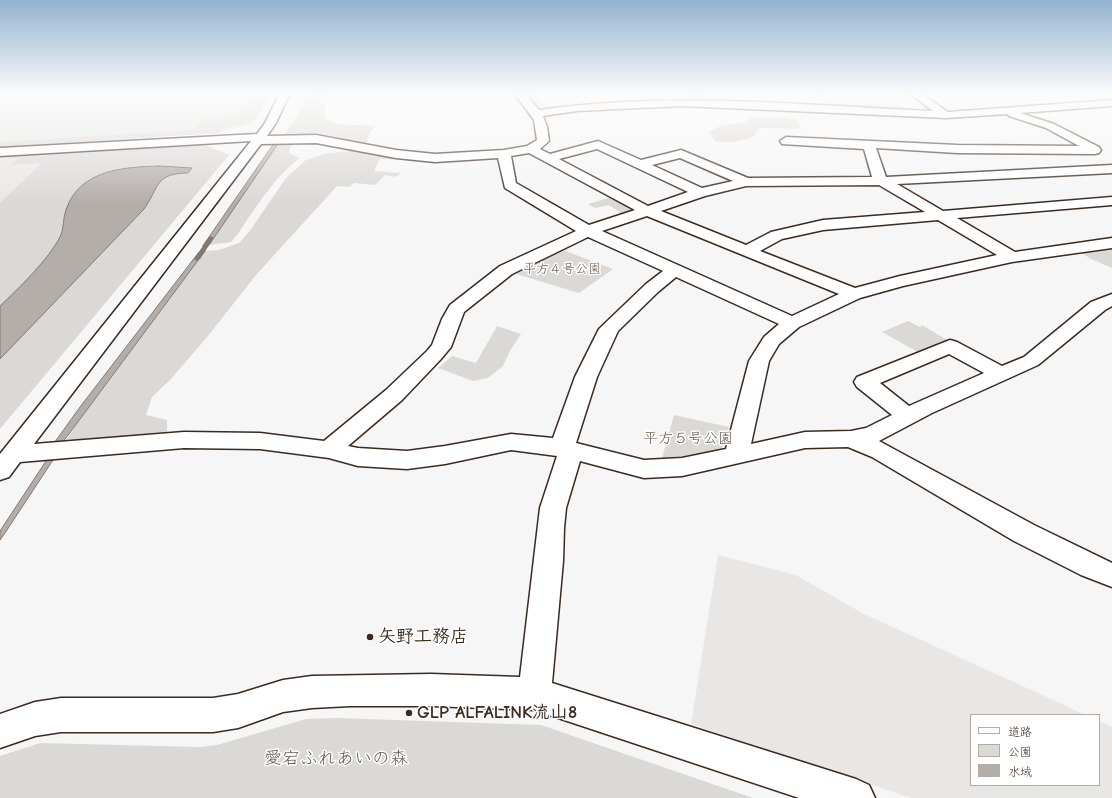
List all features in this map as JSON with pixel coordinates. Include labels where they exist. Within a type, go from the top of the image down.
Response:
[{"type":"street","points":[[6,462],[269,139],[271,130]]},
{"type":"street","points":[[0,152],[269,139],[316,139],[396,154],[421,157],[453,157],[504,154],[531,148],[543,141],[544,134],[543,130]]},
{"type":"street","points":[[1058,130],[1112,160]]},
{"type":"street","points":[[786,141],[957,149],[1095,150]]},
{"type":"street","points":[[549,158],[598,145],[700,192]]},
{"type":"street","points":[[870,146],[878,176],[882,181],[1012,256]]},
{"type":"street","points":[[531,148],[647,211],[854,294]]},
{"type":"street","points":[[504,154],[510,184],[588,231],[792,323]]},
{"type":"street","points":[[639,165],[681,154],[746,182]]},
{"type":"street","points":[[329,450],[360,421],[394,395],[434,355],[441,347],[451,319],[457,309],[506,270],[588,231],[700,192],[746,182],[882,181],[1112,169]]},
{"type":"street","points":[[1059,172],[1112,200]]},
{"type":"street","points":[[747,251],[777,235],[806,227],[1112,200]]},
{"type":"street","points":[[736,456],[759,361],[771,340],[792,323],[854,294],[942,271],[1012,256],[1112,243]]},
{"type":"street","points":[[534,694],[549,560],[550,528],[553,508],[566,449],[586,377],[609,329],[646,293],[675,270]]},
{"type":"street","points":[[6,462],[72,450],[184,440],[236,439],[329,450],[358,457],[407,460],[445,455],[511,442],[530,443],[566,449],[644,469],[682,467],[805,440],[851,439],[872,435],[1031,361],[1098,306],[1112,300]]},
{"type":"street","points":[[908,417],[865,382],[950,346],[1001,374]]},
{"type":"street","points":[[851,439],[880,451],[940,487],[1017,529],[1091,567],[1112,575]]},
{"type":"street","points":[[0,731],[35,719],[61,715],[214,715],[238,711],[283,696],[312,692],[350,690],[431,690],[534,694],[856,798]]},
{"type":"shaded area","points":[[0,130],[229,130],[219,133],[0,147]]},
{"type":"shaded area","points":[[55,155],[0,208],[0,158]]},
{"type":"shaded area","points":[[718,555],[796,575],[864,614],[1084,714],[970,714],[970,786],[1100,786],[1100,721],[1112,727],[1112,798],[911,798],[691,724]]},
{"type":"green space","points":[[190,130],[222,130],[219,133],[0,147],[0,142]]},
{"type":"green space","points":[[287,130],[372,130],[366,146],[340,141],[338,137],[317,133],[282,138]]},
{"type":"green space","points":[[712,130],[757,130],[756,135],[741,141],[731,142],[715,141],[709,132]]},
{"type":"green space","points":[[302,140],[292,145],[289,150],[289,153],[300,158],[273,184],[231,242],[209,245],[280,141]]},
{"type":"green space","points":[[205,145],[229,155],[0,429],[0,203],[42,163],[14,164],[7,169],[18,158],[0,158]]},
{"type":"green space","points":[[358,150],[414,160],[380,159],[374,171],[401,173],[396,177],[385,175],[375,185],[354,183],[350,187],[337,186],[256,275],[208,336],[170,380],[152,397],[146,415],[167,420],[167,436],[63,445],[88,407],[205,251],[219,250],[239,243],[249,232],[286,178],[306,160],[324,154]]},
{"type":"green space","points":[[612,197],[632,208],[631,212],[624,215],[609,205],[595,208],[588,204]]},
{"type":"green space","points":[[1112,248],[1112,268],[1091,259],[1082,253]]},
{"type":"green space","name":"平方４号公園","points":[[560,249],[613,269],[579,293],[516,274]]},
{"type":"green space","points":[[908,321],[920,327],[922,325],[947,340],[918,352],[882,332]]},
{"type":"green space","points":[[497,326],[521,334],[511,349],[503,366],[488,378],[473,381],[438,368],[452,356],[476,363]]},
{"type":"green space","name":"平方５号公園","points":[[674,415],[729,427],[722,448],[715,454],[661,462]]},
{"type":"green space","name":"愛宕ふれあいの森","points":[[337,718],[541,725],[753,798],[0,798],[0,756],[40,743],[200,747],[217,745],[306,719]]},
{"type":"water","points":[[276,141],[280,141],[209,245],[203,246]]},
{"type":"water","points":[[159,166],[192,168],[188,173],[169,176],[159,183],[144,209],[0,359],[0,306],[33,273],[55,246],[61,234],[66,210],[72,197],[81,186],[104,173],[131,168]]},
{"type":"water","points":[[205,251],[60,446],[52,446],[80,407],[199,252]]},
{"type":"water","points":[[55,457],[0,540],[0,531],[48,458]]},
{"type":"waterway","points":[[197,259],[211,238]]},
{"type":"place","name":"矢野工務店","points":[[370,637]]},
{"type":"place","name":"GLP ALFALINK流山8","points":[[409,713]]}]
